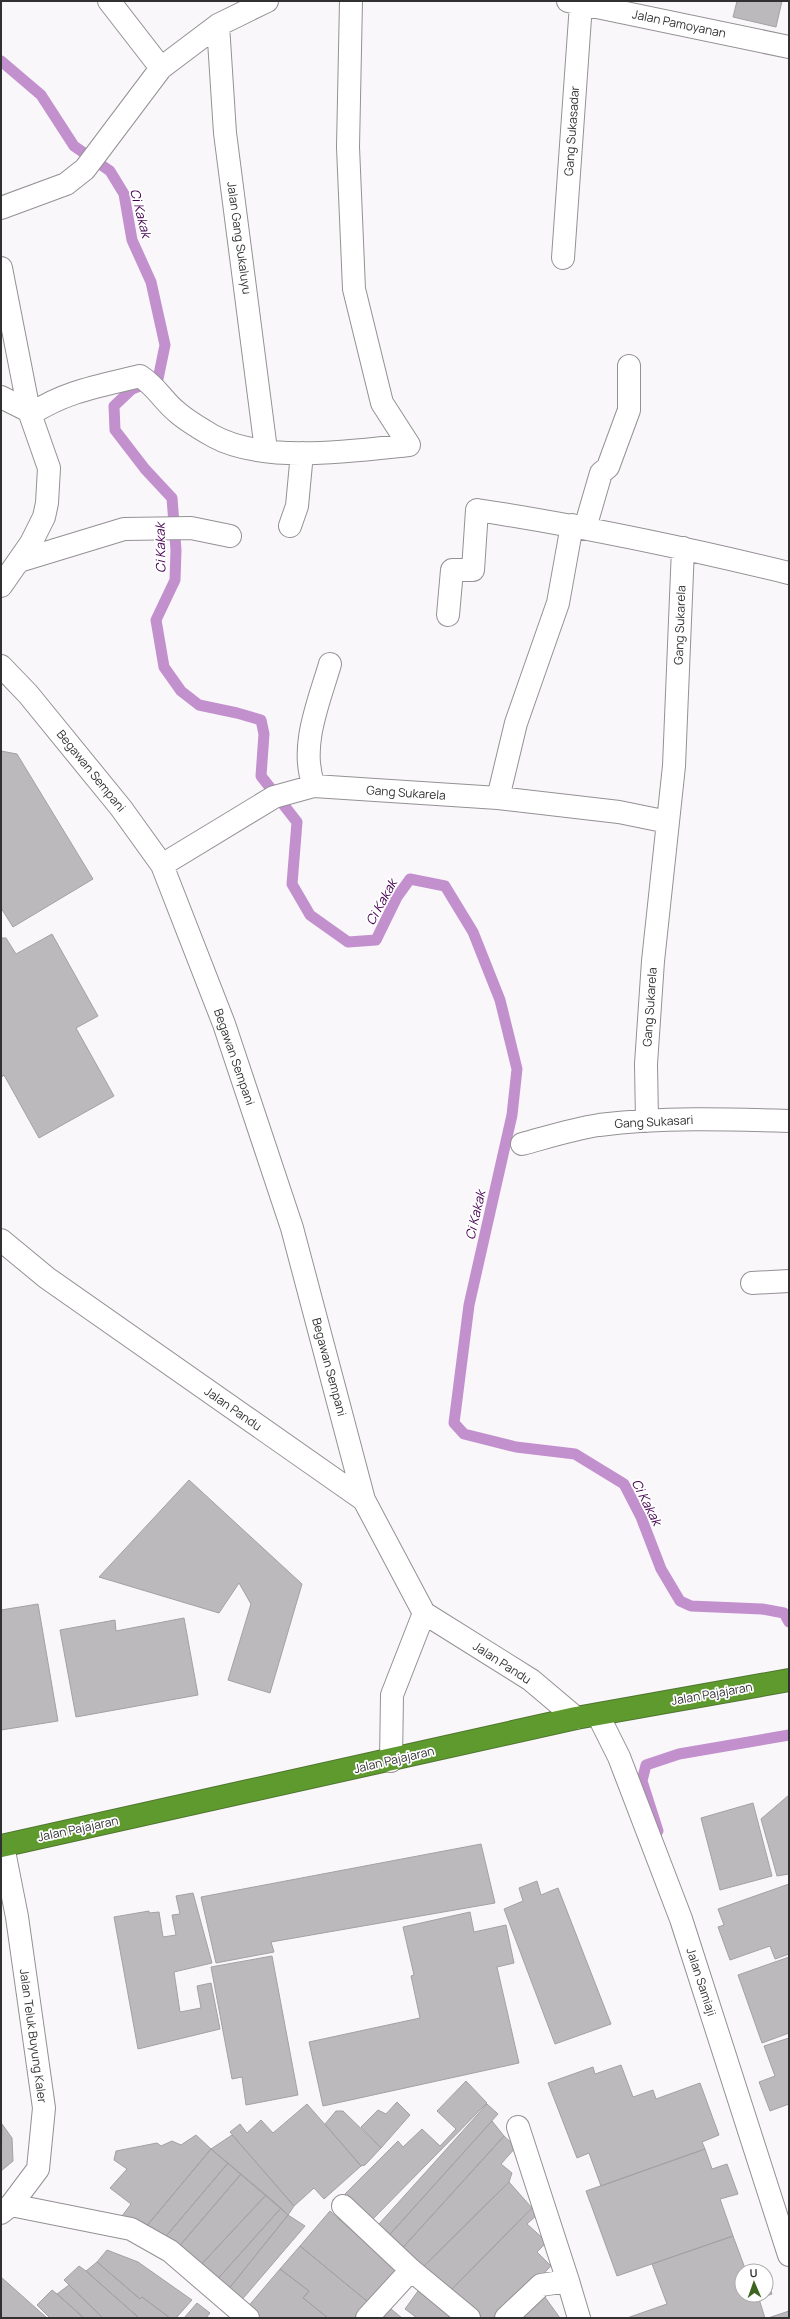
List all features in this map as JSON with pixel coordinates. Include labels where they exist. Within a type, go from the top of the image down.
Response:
[{"type":"highway","name":"Jalan Pajajaran","points":[[2,1846],[391,1761],[576,1718],[789,1680]]},
{"type":"street","points":[[109,1],[161,68]]},
{"type":"street","points":[[1,208],[66,184],[85,169],[103,142],[161,68],[218,25],[239,6],[267,1]]},
{"type":"street","points":[[30,413],[52,400],[77,391],[147,381],[177,412],[214,437],[245,447],[302,453],[337,452],[409,446],[382,403],[354,289],[348,147],[351,1]]},
{"type":"street","name":"Jalan Pamoyanan","points":[[575,2],[789,47]]},
{"type":"street","name":"Gang Sukasadar","points":[[563,258],[575,2]]},
{"type":"street","name":"Jalan Gang Sukaluyu","points":[[218,25],[225,133],[266,450]]},
{"type":"street","points":[[1,268],[30,413],[49,468],[44,517],[35,536],[1,586]]},
{"type":"street","points":[[498,798],[516,723],[558,604],[578,526],[601,473],[608,467],[629,410],[629,366]]},
{"type":"street","points":[[1,397],[30,413]]},
{"type":"street","points":[[290,526],[297,506],[302,453]]},
{"type":"street","points":[[448,615],[452,570],[473,570],[477,510],[578,526],[683,548],[789,573]]},
{"type":"street","points":[[19,561],[124,529],[152,527],[191,528],[230,536]]},
{"type":"street","name":"Gang Sukarela","points":[[647,1121],[646,1064],[653,961],[674,766],[683,548]]},
{"type":"street","points":[[309,787],[308,771],[311,728],[330,664]]},
{"type":"street","name":"Begawan Sempani","points":[[1,666],[28,694],[121,808],[162,865],[224,1024],[292,1228],[364,1500]]},
{"type":"street","name":"Gang Sukarela","points":[[162,865],[274,797],[309,787],[498,798],[619,812],[668,822]]},
{"type":"street","name":"Gang Sukasari","points":[[522,1144],[592,1126],[647,1121],[721,1119],[789,1121]]},
{"type":"street","name":"Jalan Pandu","points":[[1,1240],[48,1278],[364,1500],[424,1613],[531,1680],[576,1718]]},
{"type":"street","points":[[752,1283],[789,1281]]},
{"type":"street","points":[[391,1761],[392,1695],[424,1613]]},
{"type":"street","name":"Jalan Samiaji","points":[[598,1714],[619,1757],[681,1919],[789,2255]]},
{"type":"street","name":"Jalan Teluk Buyung Kaler","points":[[2,1846],[17,1917],[44,2108],[38,2169],[6,2209]]},
{"type":"street","points":[[518,2127],[568,2281],[578,2318]]},
{"type":"street","points":[[343,2206],[412,2270],[469,2318]]},
{"type":"street","points":[[6,2209],[131,2229],[170,2251],[248,2318]]},
{"type":"street","points":[[367,2318],[412,2270]]},
{"type":"street","points":[[506,2318],[541,2285],[568,2281]]},
{"type":"building","points":[[737,1],[782,1],[776,27],[733,17]]},
{"type":"building","points":[[1,751],[17,754],[93,879],[13,927],[1,908]]},
{"type":"building","points":[[52,934],[98,1016],[76,1028],[114,1096],[39,1138],[4,1075],[1,1078],[1,938],[6,938],[16,954]]},
{"type":"building","points":[[189,1480],[302,1584],[270,1693],[228,1680],[251,1604],[239,1583],[219,1613],[99,1577]]},
{"type":"building","points":[[38,1604],[58,1721],[1,1730],[1,1610]]},
{"type":"building","points":[[184,1618],[198,1695],[76,1717],[60,1630],[115,1620],[116,1631]]},
{"type":"building","points":[[789,1795],[789,1874],[777,1876],[761,1819]]},
{"type":"building","points":[[753,1803],[772,1876],[720,1890],[701,1818]]},
{"type":"building","points":[[481,1844],[495,1903],[271,1942],[274,1952],[216,1963],[201,1897]]},
{"type":"building","points":[[537,1881],[541,1895],[558,1888],[611,2024],[555,2044],[504,1909],[523,1901],[519,1888]]},
{"type":"building","points":[[789,1884],[789,1954],[775,1959],[770,1946],[730,1960],[718,1927],[724,1925],[718,1909]]},
{"type":"building","points":[[193,1893],[212,1963],[174,1972],[180,2012],[201,2008],[197,1986],[211,1983],[220,2029],[138,2049],[114,1917],[149,1911],[149,1913],[159,1912],[163,1937],[176,1935],[172,1915],[180,1914],[176,1896]]},
{"type":"building","points":[[470,1912],[474,1932],[506,1925],[514,1963],[497,1967],[519,2063],[323,2106],[309,2042],[420,2018],[411,1976],[414,1975],[403,1927]]},
{"type":"building","points":[[272,1956],[298,2095],[246,2105],[242,2077],[232,2079],[211,1967]]},
{"type":"building","points":[[789,1957],[789,2033],[762,2043],[738,1975]]},
{"type":"building","points":[[789,2038],[789,2104],[770,2111],[759,2082],[775,2076],[764,2046]]},
{"type":"building","points":[[621,2065],[633,2097],[653,2090],[656,2099],[700,2083],[719,2135],[702,2142],[705,2149],[601,2186],[589,2153],[577,2158],[548,2083],[593,2067],[595,2074]]},
{"type":"building","points":[[466,2081],[487,2103],[366,2226],[358,2207],[345,2194],[398,2141],[403,2147],[422,2129],[440,2146],[456,2129],[437,2111]]},
{"type":"building","points":[[397,2102],[410,2115],[381,2148],[361,2127],[378,2110],[386,2114]]},
{"type":"building","points":[[307,2104],[361,2166],[324,2199],[314,2188],[294,2206],[230,2132],[240,2124],[247,2133],[261,2120],[273,2133]]},
{"type":"building","points":[[487,2104],[498,2114],[383,2242],[379,2224]]},
{"type":"building","points":[[336,2111],[343,2111],[381,2148],[365,2165],[361,2166],[325,2124]]},
{"type":"building","points":[[492,2121],[504,2136],[397,2254],[383,2242]]},
{"type":"building","points":[[2,2124],[12,2138],[13,2161],[1,2171]]},
{"type":"building","points":[[196,2135],[211,2149],[140,2234],[119,2220],[131,2204],[110,2188],[127,2169],[114,2160],[116,2151],[157,2143],[161,2146],[172,2141],[181,2145]]},
{"type":"building","points":[[232,2135],[294,2206],[288,2215],[211,2149]]},
{"type":"building","points":[[504,2136],[516,2147],[501,2164],[512,2173],[509,2182],[420,2270],[397,2254]]},
{"type":"building","points":[[211,2149],[228,2163],[162,2241],[140,2234]]},
{"type":"building","points":[[705,2149],[712,2169],[727,2164],[738,2194],[720,2199],[733,2236],[617,2276],[586,2191]]},
{"type":"building","points":[[228,2163],[241,2174],[176,2250],[162,2241]]},
{"type":"building","points":[[241,2174],[266,2195],[198,2268],[176,2250]]},
{"type":"building","points":[[509,2182],[532,2208],[452,2289],[420,2270]]},
{"type":"building","points":[[266,2195],[281,2208],[215,2282],[198,2268]]},
{"type":"building","points":[[281,2208],[288,2215],[227,2291],[215,2282]]},
{"type":"building","points":[[532,2208],[538,2214],[527,2224],[547,2242],[537,2252],[551,2266],[500,2318],[481,2318],[452,2289]]},
{"type":"building","points":[[330,2211],[396,2270],[368,2302],[300,2246]]},
{"type":"building","points":[[288,2215],[305,2226],[240,2302],[227,2291]]},
{"type":"building","points":[[733,2236],[743,2263],[734,2263],[734,2303],[760,2303],[765,2318],[627,2318],[667,2304],[652,2264]]},
{"type":"building","points":[[300,2246],[368,2302],[354,2318],[328,2318],[303,2298],[309,2291],[280,2269]]},
{"type":"building","points":[[107,2250],[138,2262],[192,2300],[176,2318],[170,2318],[142,2297],[140,2299],[97,2262]]},
{"type":"building","points":[[97,2262],[140,2299],[142,2297],[170,2318],[139,2318],[86,2271]]},
{"type":"building","points":[[79,2266],[139,2318],[103,2318],[64,2280]]},
{"type":"building","points":[[280,2269],[309,2291],[303,2298],[328,2318],[257,2318],[246,2309]]},
{"type":"building","points":[[1,2277],[47,2318],[1,2318]]},
{"type":"building","points":[[69,2285],[103,2318],[84,2318],[57,2294]]},
{"type":"building","points":[[52,2290],[84,2318],[50,2318],[37,2305]]},
{"type":"building","points":[[418,2291],[455,2318],[417,2318],[405,2309]]},
{"type":"building","points":[[542,2293],[560,2318],[525,2318],[519,2309]]},
{"type":"building","points":[[197,2303],[210,2313],[206,2318],[184,2318]]},
{"type":"building","points":[[385,2304],[402,2318],[374,2318]]},
{"type":"building","points":[[789,2311],[789,2318],[768,2318]]},
{"type":"waterway","name":"Ci Kakak","points":[[1,61],[41,95],[74,146],[110,171],[124,194],[132,240],[151,282],[165,345],[158,379],[132,389],[114,406],[115,430],[145,469],[172,498],[176,550],[175,580],[156,620],[164,667],[181,691],[199,705],[261,720],[264,734],[261,776],[297,822],[292,884],[310,915],[348,942],[376,940],[397,897],[410,879],[445,886],[473,932],[500,1000],[517,1069],[512,1115],[469,1305],[454,1423],[464,1434],[516,1447],[575,1454],[624,1484],[641,1517],[661,1569],[680,1601],[691,1606],[762,1609],[784,1613],[789,1622]]},
{"type":"waterway","points":[[658,1831],[642,1781],[646,1765],[679,1754],[789,1735]]}]
